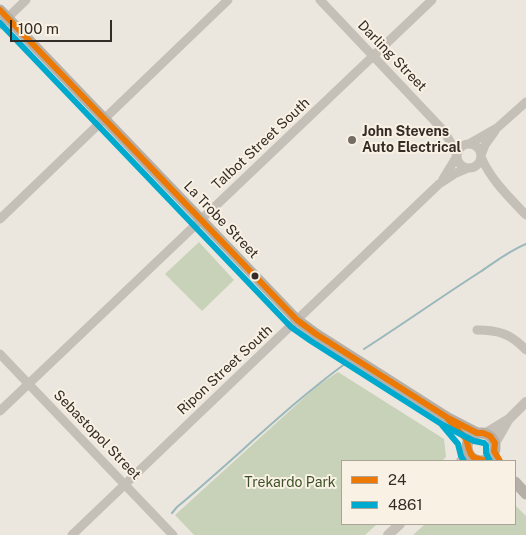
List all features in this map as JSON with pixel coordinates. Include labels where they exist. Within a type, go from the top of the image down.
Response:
[{"type":"main road","name":"La Trobe Street","points":[[3,18],[104,119],[297,320],[448,418],[481,433]]},
{"type":"main road","name":"La Trobe Street","points":[[448,418],[468,447]]},
{"type":"main road","points":[[479,460],[470,455],[468,447],[470,439],[481,433],[490,436],[496,452],[483,460]]},
{"type":"main road","points":[[516,483],[526,494]]},
{"type":"street","points":[[3,18],[26,0]]},
{"type":"street","points":[[0,219],[228,0]]},
{"type":"street","name":"Darling Street","points":[[320,0],[444,131],[457,156]]},
{"type":"street","name":"Talbot Street South","points":[[0,412],[432,0]]},
{"type":"street","points":[[526,102],[497,128],[469,144],[463,145],[457,156],[460,164],[479,172],[496,184],[526,215]]},
{"type":"street","points":[[469,168],[477,165],[487,142],[497,128]]},
{"type":"street","name":"Darling Street","points":[[444,131],[469,144]]},
{"type":"street","points":[[469,144],[477,148],[496,184]]},
{"type":"street","name":"Ripon Street South","points":[[440,184],[457,156]]},
{"type":"street","name":"Ripon Street South","points":[[72,535],[440,184],[456,173],[469,168]]},
{"type":"street","points":[[477,330],[493,330],[506,334],[518,341],[526,350]]},
{"type":"street","name":"Sebastopol Street","points":[[0,354],[173,535]]},
{"type":"street","points":[[481,433],[509,418],[526,402]]},
{"type":"street","points":[[496,452],[509,418]]},
{"type":"street","points":[[461,460],[468,447]]},
{"type":"street","points":[[388,535],[399,525]]},
{"type":"green space","points":[[199,242],[234,280],[202,311],[165,274]]},
{"type":"green space","name":"Trekardo Park","points":[[338,372],[444,439],[446,457],[443,460],[341,460],[341,525],[376,525],[365,535],[194,535],[175,515],[317,386]]},
{"type":"green space","points":[[516,506],[526,516],[526,535],[413,535],[424,525],[516,525]]},
{"type":"waterway","points":[[364,349],[502,257],[526,244]]},
{"type":"waterway","points":[[172,513],[281,416],[346,363]]},
{"type":"transit line","name":"24","points":[[0,10],[297,320],[448,418],[477,433],[490,436],[495,443],[494,451],[499,460]]},
{"type":"transit line","name":"4861","points":[[0,23],[291,327],[443,425],[474,441],[484,443],[490,460]]},
{"type":"transit line","name":"24","points":[[448,419],[466,439],[471,455],[484,460]]},
{"type":"transit line","name":"4861","points":[[442,425],[458,444],[463,460]]},
{"type":"place","name":"John Stevens Auto Electrical","points":[[352,140]]}]
